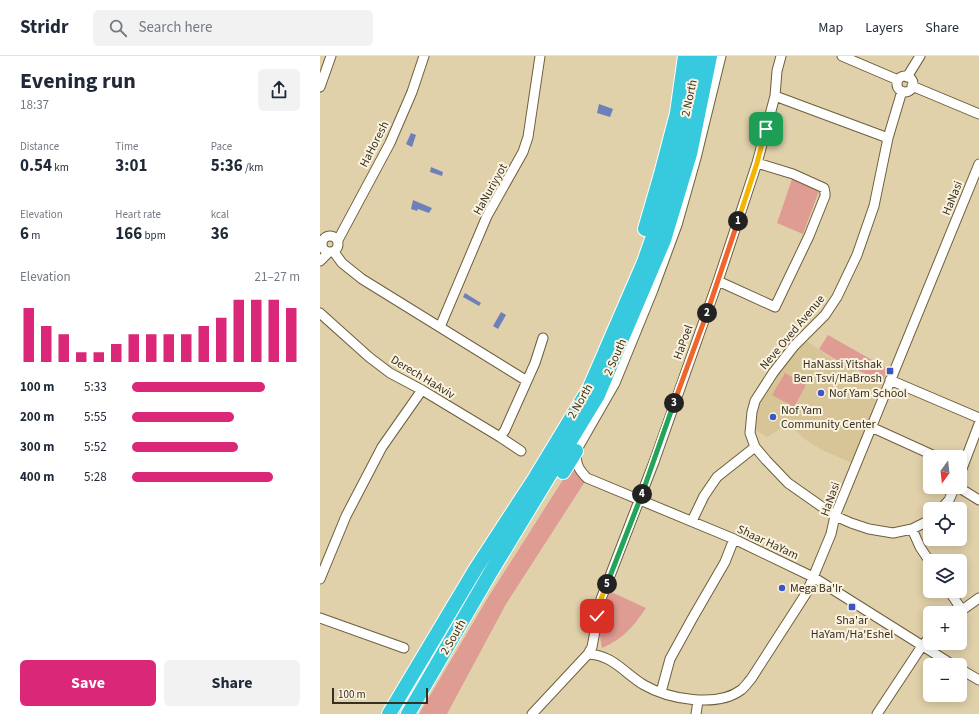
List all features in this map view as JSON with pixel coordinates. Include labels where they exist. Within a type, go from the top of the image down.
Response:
[{"type":"highway","points":[[617,323],[677,114],[685,56]]},
{"type":"highway","name":"2 North","points":[[389,714],[475,570],[535,478],[589,389],[644,262],[658,222],[673,168],[698,56]]},
{"type":"highway","name":"2 South","points":[[408,714],[489,575],[598,395],[664,240],[690,154],[710,56]]},
{"type":"highway","points":[[414,714],[576,451]]},
{"type":"street","points":[[320,87],[331,56]]},
{"type":"street","name":"HaHoresh","points":[[338,240],[390,143],[412,92],[424,56]]},
{"type":"street","name":"HaNuriyyot","points":[[440,327],[487,216],[523,152],[528,137],[540,56]]},
{"type":"street","points":[[576,451],[615,383],[677,225],[696,158],[721,56]]},
{"type":"street","name":"HaPoel","points":[[532,714],[588,654],[592,647],[601,599],[657,453],[718,281],[757,163],[774,96],[777,71],[781,56]]},
{"type":"street","points":[[842,56],[903,78],[912,81],[912,86],[908,91],[902,91],[898,88],[903,78],[920,56]]},
{"type":"street","points":[[912,86],[979,114]]},
{"type":"street","name":"Neve Oved Avenue","points":[[755,447],[750,433],[752,412],[755,401],[773,373],[794,346],[825,315],[837,297],[857,255],[874,206],[888,138],[902,91]]},
{"type":"street","points":[[774,96],[888,138]]},
{"type":"street","points":[[718,281],[775,307],[809,236],[826,192],[824,188],[792,174],[757,163]]},
{"type":"street","name":"HaNasi","points":[[603,656],[618,665],[644,685],[661,692],[689,700],[698,701],[723,699],[740,690],[751,679],[807,592],[831,534],[835,516],[979,164]]},
{"type":"street","points":[[320,261],[331,252],[338,248],[338,240],[332,236],[322,241],[324,250],[331,252],[362,279],[527,381]]},
{"type":"street","name":"Derech HaAviv","points":[[320,313],[368,357],[390,373],[422,390],[521,451]]},
{"type":"street","points":[[500,437],[505,430],[535,363],[543,338]]},
{"type":"street","points":[[890,380],[979,418]]},
{"type":"street","points":[[320,579],[346,516],[382,447],[422,390]]},
{"type":"street","points":[[967,456],[979,424]]},
{"type":"street","points":[[871,427],[923,451]]},
{"type":"street","points":[[692,521],[704,496],[717,477],[755,447],[788,483],[835,516],[869,529],[893,533],[912,529],[923,524]]},
{"type":"street","name":"Shaar HaYam","points":[[576,451],[576,462],[580,470],[588,478],[734,539],[813,577],[942,658]]},
{"type":"street","points":[[967,493],[979,500]]},
{"type":"street","points":[[912,529],[925,554]]},
{"type":"street","points":[[661,692],[670,659],[725,562],[734,539]]},
{"type":"street","points":[[967,607],[979,598]]},
{"type":"street","points":[[320,618],[404,648]]},
{"type":"street","name":"HaPoel","points":[[596,632],[599,649],[603,656]]},
{"type":"street","points":[[877,714],[922,646]]},
{"type":"street","points":[[588,654],[603,656]]},
{"type":"street","points":[[967,673],[979,680]]},
{"type":"street","points":[[696,714],[698,701]]},
{"type":"shaded area","points":[[792,179],[819,191],[803,234],[777,223]]},
{"type":"shaded area","points":[[828,335],[888,369],[882,382],[833,358],[819,349]]},
{"type":"shaded area","name":"Nof Yam School","points":[[804,339],[832,359],[882,384],[852,463],[822,450],[806,440],[788,424],[767,437],[754,429],[757,402]]},
{"type":"shaded area","points":[[785,373],[806,385],[794,407],[772,395]]},
{"type":"shaded area","points":[[573,464],[586,480],[506,604],[447,714],[419,714],[489,596]]},
{"type":"shaded area","points":[[607,590],[646,608],[627,632],[616,641],[602,648],[600,619]]},
{"type":"water","points":[[599,104],[613,109],[610,117],[597,113]]},
{"type":"water","points":[[411,133],[416,135],[412,147],[406,144]]},
{"type":"water","points":[[431,167],[443,172],[442,176],[430,172]]},
{"type":"water","points":[[413,200],[432,208],[429,213],[418,209],[417,211],[411,209]]},
{"type":"water","points":[[465,293],[481,303],[479,306],[463,297]]},
{"type":"water","points":[[501,312],[506,315],[498,329],[493,326]]},
{"type":"place","name":"HaNassi Yitshak Ben Tsvi/HaBrosh","points":[[890,371]]},
{"type":"place","name":"Nof Yam School","points":[[821,393]]},
{"type":"place","name":"Nof Yam Community Center","points":[[773,417]]},
{"type":"place","name":"Mega Ba'Ir","points":[[782,588]]},
{"type":"place","name":"Sha'ar HaYam/Ha'Eshel","points":[[852,607]]},
{"type":"route","points":[[597,616],[601,599],[640,500],[718,281],[757,163],[766,129]]}]
